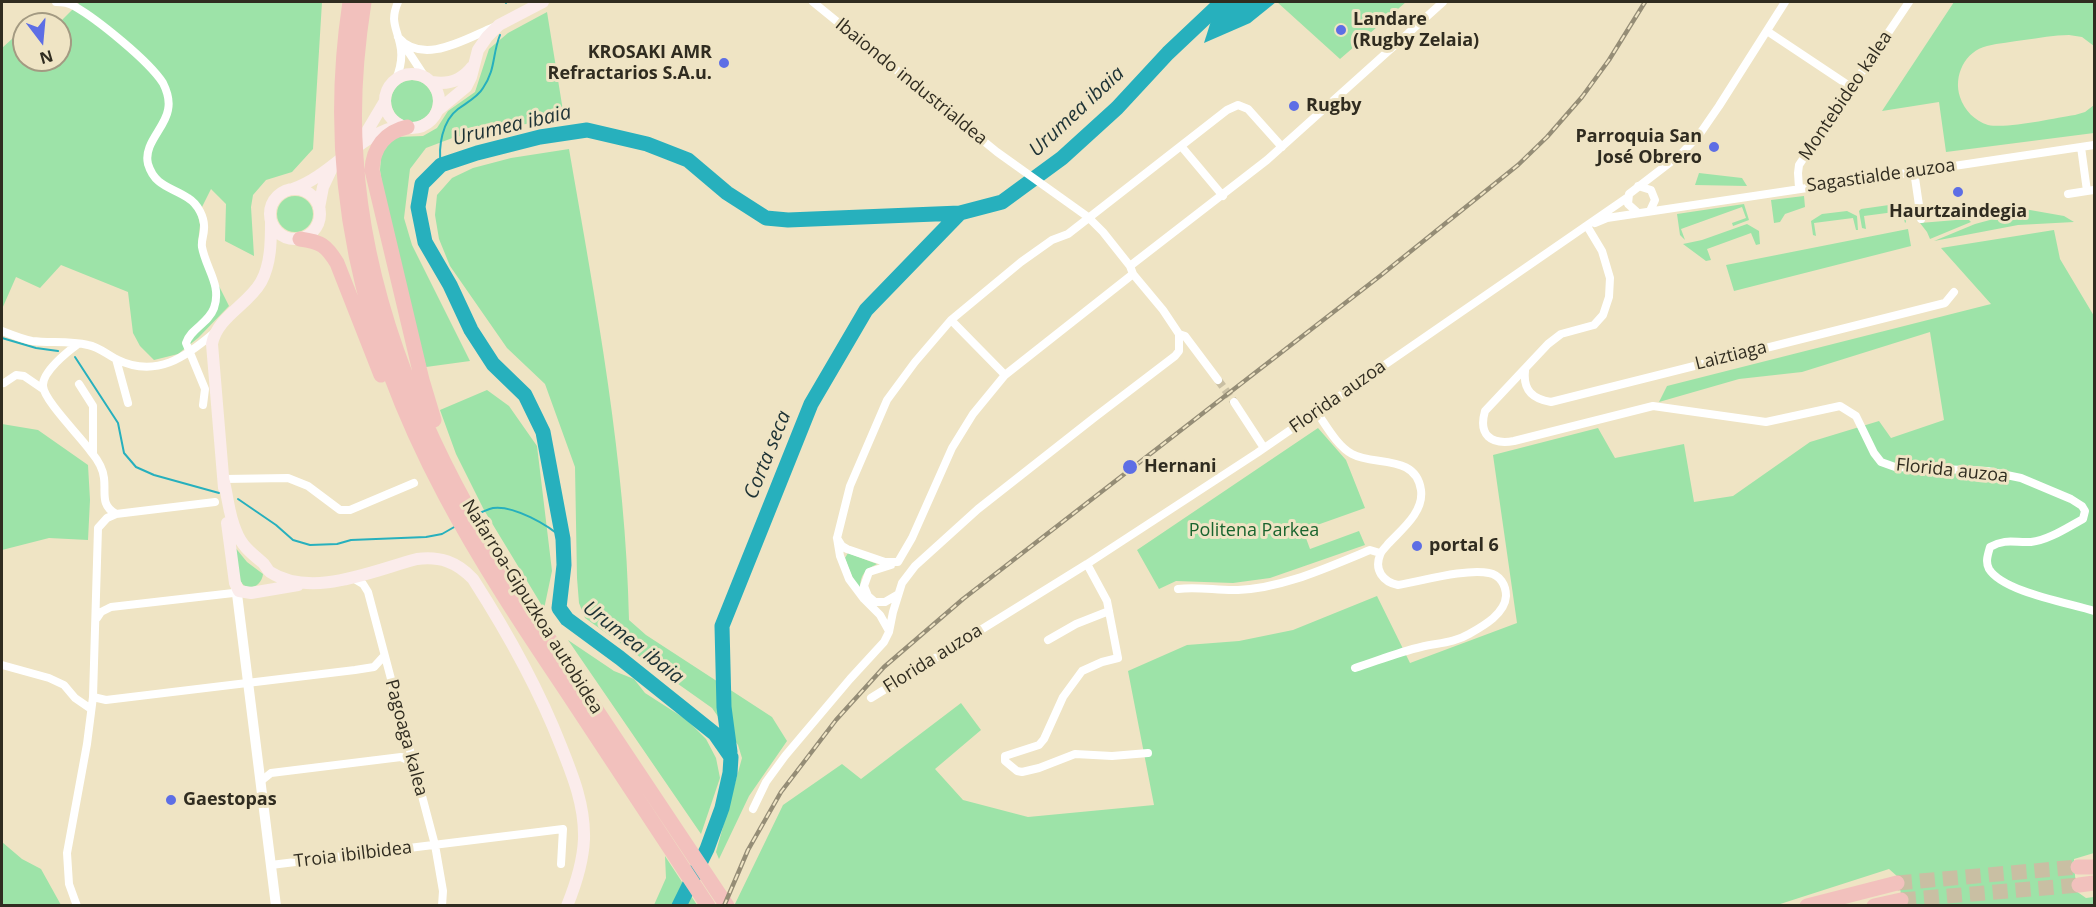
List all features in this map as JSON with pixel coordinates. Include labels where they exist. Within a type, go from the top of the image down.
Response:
[{"type":"highway","name":"Nafarroa-Gipuzkoa autobidea","points":[[350,2],[345,36],[340,109],[346,202],[359,272],[374,325],[397,390],[429,463],[453,487],[468,508],[534,617],[727,906]]},
{"type":"highway","name":"Nafarroa-Gipuzkoa autobidea","points":[[364,2],[358,38],[354,95],[359,192],[365,235],[373,268],[397,348],[488,570],[708,906]]},
{"type":"highway","points":[[405,127],[394,131],[384,139],[374,156],[372,170],[422,380],[453,487]]},
{"type":"highway","points":[[295,239],[321,244],[328,249],[337,263],[362,330],[390,394],[409,433],[429,463]]},
{"type":"highway","points":[[2078,867],[2094,867]]},
{"type":"highway","points":[[1807,906],[1897,883]]},
{"type":"highway","points":[[1874,906],[1901,900]]},
{"type":"main road","points":[[268,263],[271,207],[274,200],[285,191],[314,180],[359,144],[380,132],[422,126],[433,118],[437,111],[462,91],[469,82],[482,43],[499,25],[543,2]]},
{"type":"main road","points":[[359,144],[385,102],[389,86],[396,78],[411,73],[443,83],[455,81],[473,66]]},
{"type":"main road","points":[[428,79],[439,96],[437,111]]},
{"type":"main road","points":[[385,102],[392,119],[405,127]]},
{"type":"main road","points":[[333,166],[323,187],[318,224],[307,236],[276,248],[260,284],[218,330],[210,350],[225,508],[245,591],[353,578],[417,559],[448,561],[465,570],[473,579],[518,653],[550,718],[574,777],[584,838],[579,876],[567,906]]},
{"type":"main road","points":[[292,189],[306,192],[319,208]]},
{"type":"main road","points":[[271,222],[278,233],[295,239]]},
{"type":"main road","points":[[224,480],[236,532],[249,552],[264,564],[267,570],[285,579],[305,584]]},
{"type":"main road","name":"Troia ibilbidea","points":[[245,591],[268,581],[267,570]]},
{"type":"street","points":[[56,2],[72,4],[100,24],[143,61],[164,85],[169,108],[165,122],[148,151],[147,162],[152,174],[159,182],[189,198],[202,215],[203,250],[216,289],[211,314],[202,325],[189,334],[186,343],[205,389],[203,405]]},
{"type":"street","points":[[398,2],[393,16],[401,40],[428,79]]},
{"type":"street","name":"Ibaiondo industrialdea","points":[[813,2],[1009,161],[1088,217]]},
{"type":"street","points":[[898,594],[885,602],[878,603],[871,599],[865,590],[864,582],[869,572],[898,562],[912,538],[952,448],[973,414],[1005,375],[1282,147],[1443,2]]},
{"type":"street","points":[[1654,175],[1651,190],[1654,200],[1650,211],[1638,213],[1630,208],[1628,196],[1638,186],[1681,154],[1698,135],[1785,2]]},
{"type":"street","name":"Montebideo kalea","points":[[1799,188],[1799,165],[1906,3]]},
{"type":"street","points":[[401,40],[415,50],[434,50],[499,25]]},
{"type":"street","points":[[1767,31],[1851,87]]},
{"type":"street","points":[[396,78],[401,58],[401,40]]},
{"type":"street","points":[[890,632],[887,624],[849,579],[840,556],[837,538],[850,486],[887,400],[915,363],[951,320],[1021,262],[1052,240],[1068,234],[1227,110],[1238,105],[1248,109],[1282,147]]},
{"type":"street","name":"Sagastialde auzoa","points":[[1650,211],[2094,145]]},
{"type":"street","points":[[1181,146],[1223,196]]},
{"type":"street","points":[[2068,194],[2091,190],[2081,147]]},
{"type":"street","points":[[1914,171],[1921,219]]},
{"type":"street","points":[[1638,186],[1651,190]]},
{"type":"street","name":"Florida auzoa","points":[[871,698],[1087,564],[1264,448],[1628,196]]},
{"type":"street","points":[[1654,200],[1668,208]]},
{"type":"street","name":"Florida auzoa","points":[[1587,226],[1607,218],[1638,213]]},
{"type":"street","points":[[753,809],[766,782],[784,756],[850,679],[880,648],[890,632],[892,612],[898,594],[905,578],[915,566],[978,509],[1179,351],[1179,334],[1163,310],[1103,232],[1088,217]]},
{"type":"street","points":[[1525,370],[1548,344],[1561,334],[1594,325],[1603,315],[1610,278],[1602,251],[1587,226]]},
{"type":"street","name":"Laiztiaga","points":[[1525,370],[1524,380],[1532,395],[1538,400],[1551,402],[1945,303],[1954,292]]},
{"type":"street","points":[[951,320],[1005,375]]},
{"type":"street","points":[[2,332],[31,340],[96,347],[132,365],[159,366],[191,353],[218,330]]},
{"type":"street","points":[[1179,334],[1185,336],[1218,380]]},
{"type":"street","points":[[43,389],[43,381],[56,363],[78,344]]},
{"type":"street","points":[[191,353],[210,350]]},
{"type":"street","points":[[1179,351],[1199,356]]},
{"type":"street","points":[[116,359],[128,404]]},
{"type":"street","name":"Florida auzoa","points":[[1525,370],[1485,411],[1482,420],[1483,431],[1488,437],[1503,443],[1514,441],[1653,406],[1766,422],[1840,406],[1856,416],[1874,453],[1881,462],[1895,467],[1987,471],[2021,478],[2071,499],[2082,506],[2085,512],[2083,519],[2057,533],[2032,542],[2015,540],[1998,542],[1990,546],[1987,557],[1988,568],[1996,578],[2013,588],[2094,610]]},
{"type":"street","points":[[4,383],[16,375],[24,376],[43,389],[93,454],[103,471],[105,504],[116,514]]},
{"type":"street","points":[[79,384],[93,406],[93,454]]},
{"type":"street","points":[[1234,402],[1264,448]]},
{"type":"street","points":[[1316,411],[1351,454],[1366,459],[1398,463],[1411,472],[1417,480],[1420,488],[1418,508],[1380,554],[1378,565],[1381,574],[1389,583],[1398,585],[1456,575],[1490,573],[1498,577],[1506,595],[1504,607],[1468,635],[1449,642],[1419,647],[1355,668]]},
{"type":"street","points":[[224,480],[288,478],[308,486],[340,510],[350,510],[414,483]]},
{"type":"street","points":[[77,906],[69,884],[67,853],[87,744],[93,697],[97,533],[104,521],[116,514],[215,502]]},
{"type":"street","points":[[837,538],[847,549],[885,562],[898,562]]},
{"type":"street","points":[[1178,589],[1238,590],[1263,587],[1286,582],[1370,550],[1380,554]]},
{"type":"street","points":[[1087,564],[1107,602],[1118,658],[1082,671],[1063,697],[1039,745],[1010,753],[1005,756],[1005,761],[1017,771],[1022,771],[1039,768],[1076,754],[1112,756],[1148,753]]},
{"type":"street","name":"Pagoaga kalea","points":[[353,578],[363,584],[368,592],[435,845],[443,891],[442,906]]},
{"type":"street","points":[[96,621],[98,614],[107,608],[245,591]]},
{"type":"street","name":"Troia ibilbidea","points":[[245,591],[239,606],[276,906]]},
{"type":"street","points":[[885,602],[892,612]]},
{"type":"street","points":[[875,610],[892,612]]},
{"type":"street","points":[[1048,640],[1077,624],[1109,611]]},
{"type":"street","points":[[93,697],[106,700],[369,668],[378,664],[384,656]]},
{"type":"street","points":[[2,664],[49,678],[64,685],[75,698],[91,709]]},
{"type":"street","points":[[261,781],[272,772],[401,757],[412,762]]},
{"type":"street","name":"Troia ibilbidea","points":[[271,865],[562,829],[561,864]]},
{"type":"green space","points":[[80,2],[322,2],[313,149],[292,172],[266,180],[253,195],[251,207],[254,256],[225,241],[226,204],[211,189],[198,215],[200,225],[198,243],[204,263],[229,306],[198,338],[178,354],[154,360],[140,346],[133,333],[128,292],[61,265],[40,288],[16,277],[2,309],[2,48],[12,39],[12,72],[72,72],[72,12],[70,12]]},
{"type":"green space","name":"Landare (Rugby Zelaia)","points":[[1277,2],[1406,2],[1340,59]]},
{"type":"green space","points":[[1954,2],[2094,2],[2094,46],[2082,37],[2069,35],[1987,46],[1979,49],[1967,59],[1960,73],[1958,89],[1967,111],[1974,118],[1988,125],[2007,126],[2075,115],[2085,112],[2094,105],[2094,133],[1946,152],[1939,102],[1882,111]]},
{"type":"green space","points":[[547,12],[564,117],[455,137],[426,148],[410,169],[404,218],[412,245],[470,361],[426,367],[383,192],[381,158],[386,144],[397,137],[423,136],[437,128],[448,111],[475,92],[489,49],[508,33]]},
{"type":"green space","points":[[412,80],[426,87],[433,101],[426,115],[412,122],[398,115],[391,101],[398,87]]},
{"type":"green space","points":[[569,149],[599,325],[616,443],[627,561],[629,620],[646,635],[772,717],[787,741],[749,796],[719,859],[716,852],[742,758],[738,745],[712,708],[585,618],[579,603],[577,578],[575,467],[545,384],[507,348],[450,266],[439,239],[435,215],[437,195],[452,178],[473,168],[511,158]]},
{"type":"green space","points":[[1699,173],[1742,178],[1747,186],[1695,185]]},
{"type":"green space","points":[[295,196],[308,201],[313,214],[308,227],[295,232],[282,227],[277,214],[282,201]]},
{"type":"green space","points":[[1804,196],[1805,207],[1785,214],[1780,222],[1774,223],[1771,200]]},
{"type":"green space","points":[[1903,203],[1905,223],[1902,211],[1864,216],[1866,229],[1862,228],[1859,211],[1861,209]]},
{"type":"green space","points":[[1744,204],[1749,220],[1733,226],[1732,223],[1746,218],[1742,207],[1681,229],[1685,240],[1680,235],[1677,214]]},
{"type":"green space","points":[[2013,207],[2064,216],[2074,222],[2018,225],[1934,241],[1975,224],[2001,217]]},
{"type":"green space","points":[[1847,211],[1857,216],[1858,230],[1856,230],[1853,218],[1814,223],[1816,236],[1813,235],[1811,221],[1822,214]]},
{"type":"green space","points":[[1956,220],[1971,222],[1930,239],[1920,223]]},
{"type":"green space","points":[[1747,224],[1759,231],[1760,244],[1756,245],[1751,233],[1707,249],[1711,260],[1706,261],[1683,244],[1702,240]]},
{"type":"green space","points":[[1908,229],[1911,246],[1734,291],[1726,265]]},
{"type":"green space","points":[[2054,230],[2060,259],[2094,316],[2094,853],[2074,859],[2076,891],[2086,898],[2094,897],[2094,905],[1903,905],[1898,877],[1889,869],[1774,906],[734,906],[783,805],[842,764],[861,779],[961,703],[981,730],[935,769],[963,800],[1028,817],[1154,805],[1128,671],[1187,645],[1239,641],[1293,630],[1377,596],[1410,663],[1517,623],[1493,455],[1598,428],[1615,458],[1684,444],[1694,502],[1733,496],[1810,442],[1879,421],[1891,438],[1944,420],[1930,332],[1802,372],[1739,379],[1659,402],[1667,386],[1991,304],[1941,248]]},
{"type":"green space","points":[[487,390],[509,406],[537,446],[552,571],[544,609],[484,510],[456,454],[440,410]]},
{"type":"green space","points":[[2,424],[38,430],[88,465],[90,500],[88,540],[49,538],[2,550]]},
{"type":"green space","name":"Politena Parkea","points":[[1318,428],[1346,460],[1365,508],[1303,530],[1310,549],[1359,531],[1365,545],[1270,578],[1233,583],[1176,581],[1159,589],[1137,550]]},
{"type":"green space","points":[[234,546],[247,562],[263,574],[260,582],[254,587],[246,587],[240,580]]},
{"type":"green space","points":[[848,553],[877,564],[864,574],[860,590],[845,558]]},
{"type":"green space","points":[[568,640],[614,671],[634,679],[645,693],[687,720],[706,739],[716,758],[720,778],[701,834]]},
{"type":"green space","points":[[2,842],[22,859],[41,869],[61,905],[2,905]]},
{"type":"green space","points":[[665,856],[697,905],[654,905],[666,878]]},
{"type":"water","points":[[1217,2],[1276,2],[1250,23],[1204,43]]},
{"type":"waterway","name":"Urumea ibaia","points":[[679,906],[707,849],[722,808],[731,757],[715,734],[567,619],[559,608],[564,565],[563,539],[543,432],[525,395],[493,364],[471,330],[450,285],[425,242],[418,207],[422,184],[441,165],[477,153],[540,137],[587,130],[647,144],[688,160],[727,193],[766,218],[788,220],[960,213],[1002,202],[1062,158],[1117,108],[1168,53],[1222,2]]},
{"type":"waterway","points":[[441,165],[442,135],[448,120],[483,88],[490,75],[500,35]]},
{"type":"waterway","name":"Corta seca","points":[[730,752],[724,707],[722,626],[811,404],[866,310],[960,213]]},
{"type":"waterway","points":[[2,338],[36,348],[58,351]]},
{"type":"waterway","points":[[75,357],[118,423],[124,453],[136,467],[154,475],[219,493]]},
{"type":"waterway","points":[[238,499],[276,525],[293,540],[310,545],[337,544],[351,540],[426,537],[442,534],[456,526]]},
{"type":"waterway","points":[[479,513],[493,508],[520,513],[540,522],[563,539]]},
{"type":"tunnel","points":[[1218,380],[1234,402]]},
{"type":"tunnel","points":[[1897,883],[2078,867]]},
{"type":"tunnel","points":[[1901,900],[2079,885]]},
{"type":"railway","points":[[724,906],[748,850],[781,792],[836,720],[884,667],[963,599],[1380,276],[1518,165],[1547,137],[1582,97],[1609,60],[1645,2]]},
{"type":"place","name":"Landare (Rugby Zelaia)","points":[[1341,30]]},
{"type":"place","name":"KROSAKI AMR Refractarios S.A.u.","points":[[724,63]]},
{"type":"place","name":"Rugby","points":[[1294,106]]},
{"type":"place","name":"Parroquia San José Obrero","points":[[1714,147]]},
{"type":"place","name":"Haurtzaindegia","points":[[1958,192]]},
{"type":"place","name":"Hernani","points":[[1130,467]]},
{"type":"place","name":"portal 6","points":[[1417,546]]},
{"type":"place","name":"Gaestopas","points":[[171,800]]}]
